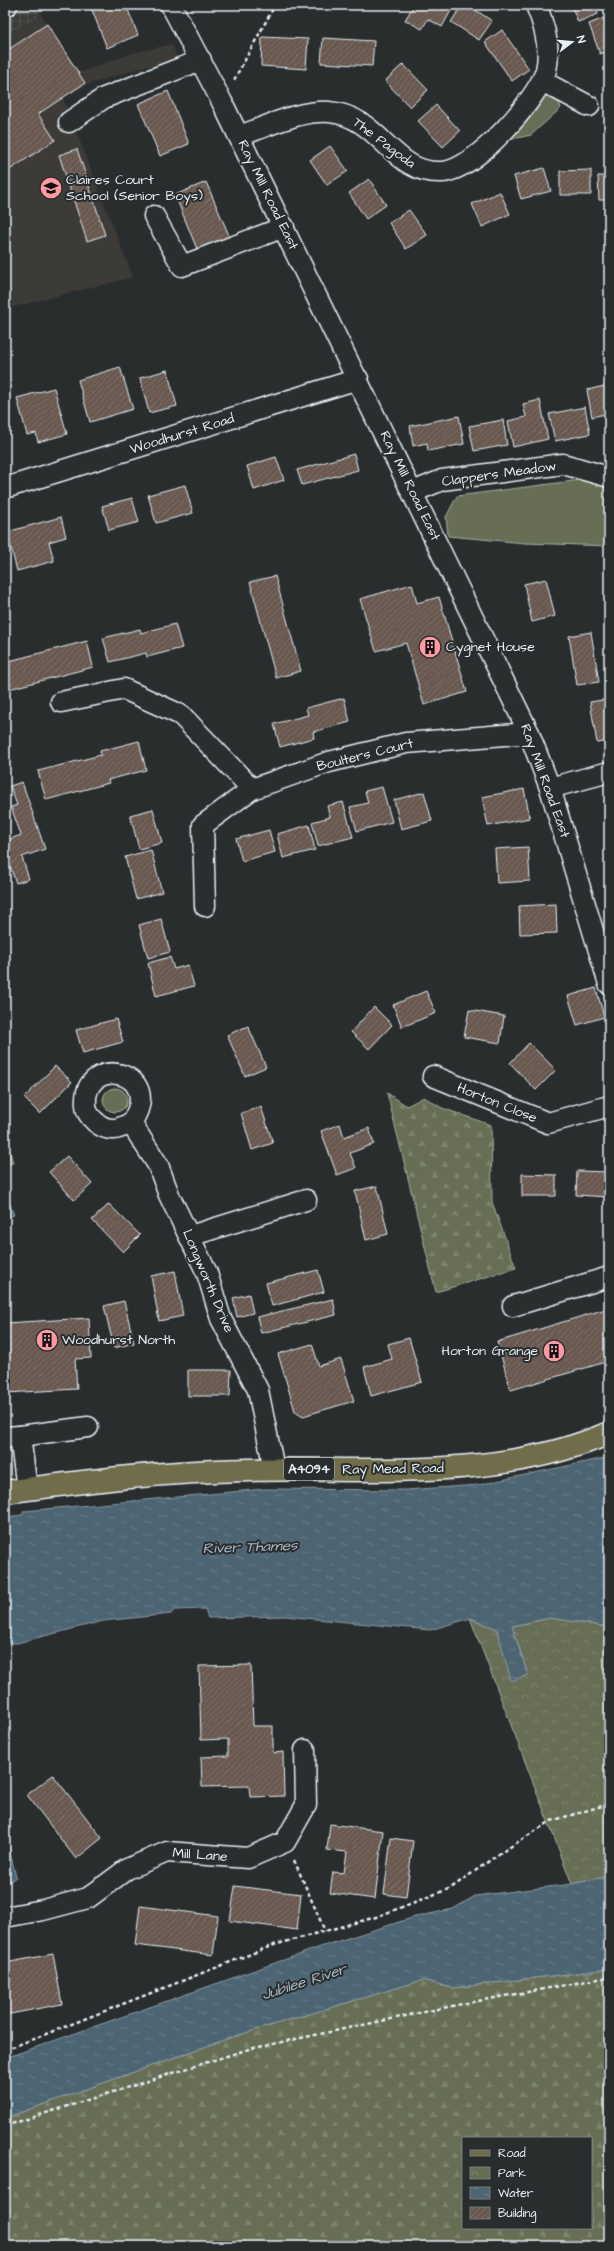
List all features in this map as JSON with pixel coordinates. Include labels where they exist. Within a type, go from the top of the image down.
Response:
[{"type":"main road","name":"Ray Mead Road","points":[[5,1492],[146,1476],[222,1470],[407,1470],[474,1466],[544,1454],[569,1448],[609,1433]]},
{"type":"street","name":"Ray Mill Road East","points":[[171,5],[201,60],[284,227],[530,733],[550,788],[609,984]]},
{"type":"street","name":"The Pagoda","points":[[239,136],[312,113],[341,114],[355,119],[378,136],[410,166],[420,170],[443,172],[463,167],[481,153],[504,130],[536,92],[542,81],[548,52],[543,25],[536,5]]},
{"type":"street","points":[[69,122],[104,98],[201,60]]},
{"type":"street","points":[[542,81],[589,106]]},
{"type":"street","points":[[154,216],[182,266],[284,227]]},
{"type":"street","name":"Woodhurst Road","points":[[5,488],[358,379]]},
{"type":"street","name":"Clappers Meadow","points":[[412,492],[442,480],[563,464],[609,477]]},
{"type":"street","points":[[61,702],[124,689],[181,715],[252,789]]},
{"type":"street","name":"Boulters Court","points":[[205,906],[203,825],[252,789],[329,762],[406,743],[530,733]]},
{"type":"street","points":[[550,788],[609,772]]},
{"type":"street","name":"Horton Close","points":[[433,1076],[548,1123],[609,1106]]},
{"type":"street","name":"Longworth Drive","points":[[131,1123],[158,1165],[169,1195],[207,1274],[221,1319],[258,1390],[274,1469]]},
{"type":"street","points":[[190,1236],[306,1200]]},
{"type":"street","points":[[513,1306],[609,1277]]},
{"type":"street","points":[[27,1489],[12,1436],[88,1427]]},
{"type":"street","points":[[285,1842],[306,1805],[306,1750]]},
{"type":"street","name":"Mill Lane","points":[[5,1917],[43,1910],[88,1898],[127,1869],[167,1852],[248,1858],[285,1842]]},
{"type":"path","points":[[222,102],[275,5]]},
{"type":"path","points":[[5,2050],[274,1945],[376,1917],[451,1888],[499,1854],[551,1821],[609,1804]]},
{"type":"path","points":[[285,1842],[325,1931]]},
{"type":"path","points":[[5,2126],[249,2049],[462,2004],[609,1977]]},
{"type":"shaded area","points":[[5,5],[36,5],[41,15],[5,36]]},
{"type":"shaded area","name":"Claires Court School (Senior Boys)","points":[[41,15],[75,74],[133,53],[172,44],[180,65],[147,66],[86,85],[63,98],[133,277],[5,309],[5,36]]},
{"type":"green space","points":[[541,94],[554,97],[558,101],[561,108],[531,135],[500,142]]},
{"type":"green space","points":[[588,479],[609,487],[609,546],[525,543],[448,536],[446,517],[457,496]]},
{"type":"green space","points":[[115,1088],[120,1089],[126,1095],[126,1105],[120,1111],[115,1112],[110,1111],[104,1105],[103,1100],[104,1095],[110,1089]]},
{"type":"green space","points":[[387,1093],[407,1106],[424,1097],[442,1108],[491,1125],[492,1202],[516,1268],[436,1292]]},
{"type":"green space","points":[[5,1136],[13,1163],[5,1165]]},
{"type":"green space","points":[[470,1618],[497,1629],[528,1675],[512,1626],[550,1618],[609,1627],[609,1876],[572,1884]]},
{"type":"green space","points":[[609,1969],[609,2246],[5,2246],[5,2118],[232,2037],[423,1980],[452,1988]]},
{"type":"water","points":[[5,1190],[14,1215],[5,1218]]},
{"type":"water","name":"River Thames","points":[[609,1457],[609,1627],[550,1618],[512,1626],[528,1675],[511,1681],[497,1629],[471,1618],[430,1630],[285,1616],[208,1618],[205,1609],[174,1610],[171,1614],[103,1621],[17,1643],[5,1643],[5,1517],[22,1515],[24,1511],[264,1489],[406,1490],[478,1485]]},
{"type":"water","points":[[5,1831],[16,1877],[5,1885]]},
{"type":"water","name":"Jubilee River","points":[[609,1876],[609,1969],[452,1988],[423,1980],[232,2037],[5,2118],[5,2058],[329,1944],[415,1917],[453,1909],[475,1896],[572,1884]]},
{"type":"building","points":[[40,5],[52,5],[42,10]]},
{"type":"building","points":[[90,5],[126,5],[138,35],[107,48]]},
{"type":"building","points":[[414,5],[454,5],[442,27],[428,19],[422,29],[405,20]]},
{"type":"building","points":[[462,5],[468,5],[492,21],[479,40],[451,22]]},
{"type":"building","points":[[571,5],[595,5],[598,14],[578,22]]},
{"type":"building","points":[[609,16],[609,51],[600,54],[589,24]]},
{"type":"building","points":[[47,24],[85,83],[38,114],[55,140],[5,173],[5,52]]},
{"type":"building","points":[[502,30],[529,69],[512,81],[485,42]]},
{"type":"building","points":[[262,37],[308,39],[306,69],[261,66]]},
{"type":"building","points":[[323,38],[374,41],[372,66],[321,63]]},
{"type":"building","points":[[403,64],[428,90],[410,107],[385,81]]},
{"type":"building","points":[[168,91],[189,144],[160,156],[138,104]]},
{"type":"building","points":[[436,105],[460,131],[443,147],[418,121]]},
{"type":"building","points":[[330,146],[348,171],[327,185],[310,160]]},
{"type":"building","points":[[77,149],[105,235],[87,241],[59,155]]},
{"type":"building","points":[[544,168],[551,191],[521,199],[514,176]]},
{"type":"building","points":[[591,170],[591,195],[560,195],[560,171]]},
{"type":"building","points":[[598,176],[609,176],[609,200],[599,200]]},
{"type":"building","points":[[369,179],[386,205],[366,219],[349,193]]},
{"type":"building","points":[[206,182],[231,240],[199,254],[175,195]]},
{"type":"building","points":[[500,192],[510,214],[482,227],[472,204]]},
{"type":"building","points":[[409,210],[427,235],[406,249],[389,223]]},
{"type":"building","points":[[120,367],[133,409],[90,422],[78,380]]},
{"type":"building","points":[[167,370],[177,406],[149,413],[140,378]]},
{"type":"building","points":[[609,385],[609,413],[592,417],[587,390]]},
{"type":"building","points":[[54,388],[67,434],[38,442],[36,433],[27,435],[17,398]]},
{"type":"building","points":[[540,400],[548,439],[513,447],[508,421],[526,417],[523,404]]},
{"type":"building","points":[[585,407],[590,434],[555,441],[549,414]]},
{"type":"building","points":[[459,416],[464,444],[428,451],[427,443],[413,446],[410,426]]},
{"type":"building","points":[[503,420],[507,445],[474,451],[469,426]]},
{"type":"building","points":[[354,454],[358,470],[302,485],[297,470]]},
{"type":"building","points":[[276,457],[284,480],[254,490],[247,466]]},
{"type":"building","points":[[185,485],[193,513],[156,523],[148,495]]},
{"type":"building","points":[[132,498],[139,522],[109,530],[102,506]]},
{"type":"building","points":[[61,517],[66,537],[49,542],[54,561],[17,571],[7,532]]},
{"type":"building","points":[[275,576],[301,671],[276,678],[250,582]]},
{"type":"building","points":[[546,579],[555,616],[532,622],[524,584]]},
{"type":"building","name":"Cygnet House","points":[[412,584],[417,603],[439,597],[467,692],[424,705],[406,643],[376,651],[360,599]]},
{"type":"building","points":[[175,624],[182,648],[147,657],[146,653],[110,662],[103,638],[140,629],[141,633]]},
{"type":"building","points":[[591,632],[599,682],[577,685],[569,636]]},
{"type":"building","points":[[87,641],[93,667],[9,689],[5,675],[5,662]]},
{"type":"building","points":[[344,698],[350,722],[313,732],[314,738],[280,747],[274,724],[308,715],[306,708]]},
{"type":"building","points":[[609,699],[609,741],[597,743],[590,702]]},
{"type":"building","points":[[139,741],[146,770],[108,780],[109,783],[46,800],[38,771],[101,755],[100,751]]},
{"type":"building","points":[[22,782],[45,849],[22,857],[29,879],[16,883],[5,852],[5,841],[21,835],[11,807],[17,805],[10,786]]},
{"type":"building","points":[[382,787],[392,822],[357,831],[350,807],[368,803],[365,791]]},
{"type":"building","points":[[524,789],[530,818],[488,826],[482,797]]},
{"type":"building","points":[[424,792],[432,821],[401,829],[394,800]]},
{"type":"building","points":[[343,802],[353,837],[318,846],[312,822],[330,817],[327,806]]},
{"type":"building","points":[[153,809],[162,843],[139,849],[130,815]]},
{"type":"building","points":[[309,825],[315,850],[283,858],[277,834]]},
{"type":"building","points":[[269,830],[275,852],[242,861],[236,839]]},
{"type":"building","points":[[528,847],[530,881],[497,883],[495,849]]},
{"type":"building","points":[[151,850],[162,892],[136,899],[125,857]]},
{"type":"building","points":[[556,904],[557,933],[520,934],[519,906]]},
{"type":"building","points":[[161,919],[170,952],[148,958],[139,925]]},
{"type":"building","points":[[170,957],[174,969],[188,965],[194,986],[156,996],[148,963]]},
{"type":"building","points":[[596,988],[604,1017],[577,1025],[568,996]]},
{"type":"building","points":[[426,991],[436,1013],[402,1027],[393,1005]]},
{"type":"building","points":[[374,1007],[392,1025],[369,1049],[351,1032]]},
{"type":"building","points":[[469,1010],[504,1016],[500,1043],[464,1037]]},
{"type":"building","points":[[116,1019],[123,1042],[83,1053],[76,1030]]},
{"type":"building","points":[[248,1026],[266,1067],[245,1076],[227,1035]]},
{"type":"building","points":[[529,1043],[556,1070],[536,1090],[510,1063]]},
{"type":"building","points":[[55,1066],[72,1082],[40,1114],[24,1098]]},
{"type":"building","points":[[261,1107],[273,1143],[252,1150],[241,1113]]},
{"type":"building","points":[[340,1124],[344,1137],[369,1128],[374,1144],[350,1153],[356,1168],[337,1175],[321,1131]]},
{"type":"building","points":[[67,1156],[92,1184],[74,1200],[49,1172]]},
{"type":"building","points":[[577,1171],[609,1172],[609,1197],[576,1195]]},
{"type":"building","points":[[522,1174],[556,1175],[556,1196],[522,1196]]},
{"type":"building","points":[[377,1186],[388,1234],[366,1240],[355,1191]]},
{"type":"building","points":[[109,1204],[140,1235],[123,1252],[92,1220]]},
{"type":"building","points":[[318,1270],[324,1292],[272,1306],[266,1283]]},
{"type":"building","points":[[175,1271],[183,1316],[159,1321],[151,1276]]},
{"type":"building","points":[[249,1294],[253,1313],[237,1317],[233,1298]]},
{"type":"building","points":[[333,1299],[336,1315],[261,1333],[257,1317]]},
{"type":"building","points":[[124,1301],[134,1343],[114,1348],[104,1306]]},
{"type":"building","name":"Horton Grange","points":[[609,1308],[609,1361],[511,1390],[497,1342]]},
{"type":"building","name":"Woodhurst North","points":[[89,1318],[91,1358],[75,1359],[77,1389],[5,1393],[5,1323]]},
{"type":"building","points":[[409,1338],[422,1382],[371,1396],[364,1367],[392,1359],[388,1344]]},
{"type":"building","points":[[312,1344],[319,1366],[341,1359],[354,1401],[303,1416],[295,1411],[278,1354]]},
{"type":"building","points":[[188,1370],[231,1370],[230,1396],[188,1396]]},
{"type":"building","points":[[251,1665],[253,1726],[273,1726],[273,1753],[283,1752],[284,1796],[250,1797],[249,1786],[202,1787],[201,1757],[228,1756],[228,1739],[201,1740],[199,1666]]},
{"type":"building","points":[[53,1775],[102,1838],[76,1859],[27,1795]]},
{"type":"building","points":[[330,1824],[383,1831],[375,1899],[330,1893],[333,1872],[344,1873],[347,1852],[327,1850]]},
{"type":"building","points":[[391,1838],[413,1841],[406,1897],[384,1894]]},
{"type":"building","points":[[235,1886],[301,1894],[297,1930],[230,1921]]},
{"type":"building","points":[[140,1906],[218,1916],[213,1955],[135,1945]]},
{"type":"building","points":[[53,1954],[62,2004],[5,2015],[5,1963]]},
{"type":"place","name":"Claires Court School (Senior Boys)","points":[[51,188]]},
{"type":"place","name":"Cygnet House","points":[[430,647]]},
{"type":"place","name":"Woodhurst North","points":[[47,1340]]},
{"type":"place","name":"Horton Grange","points":[[554,1351]]}]
